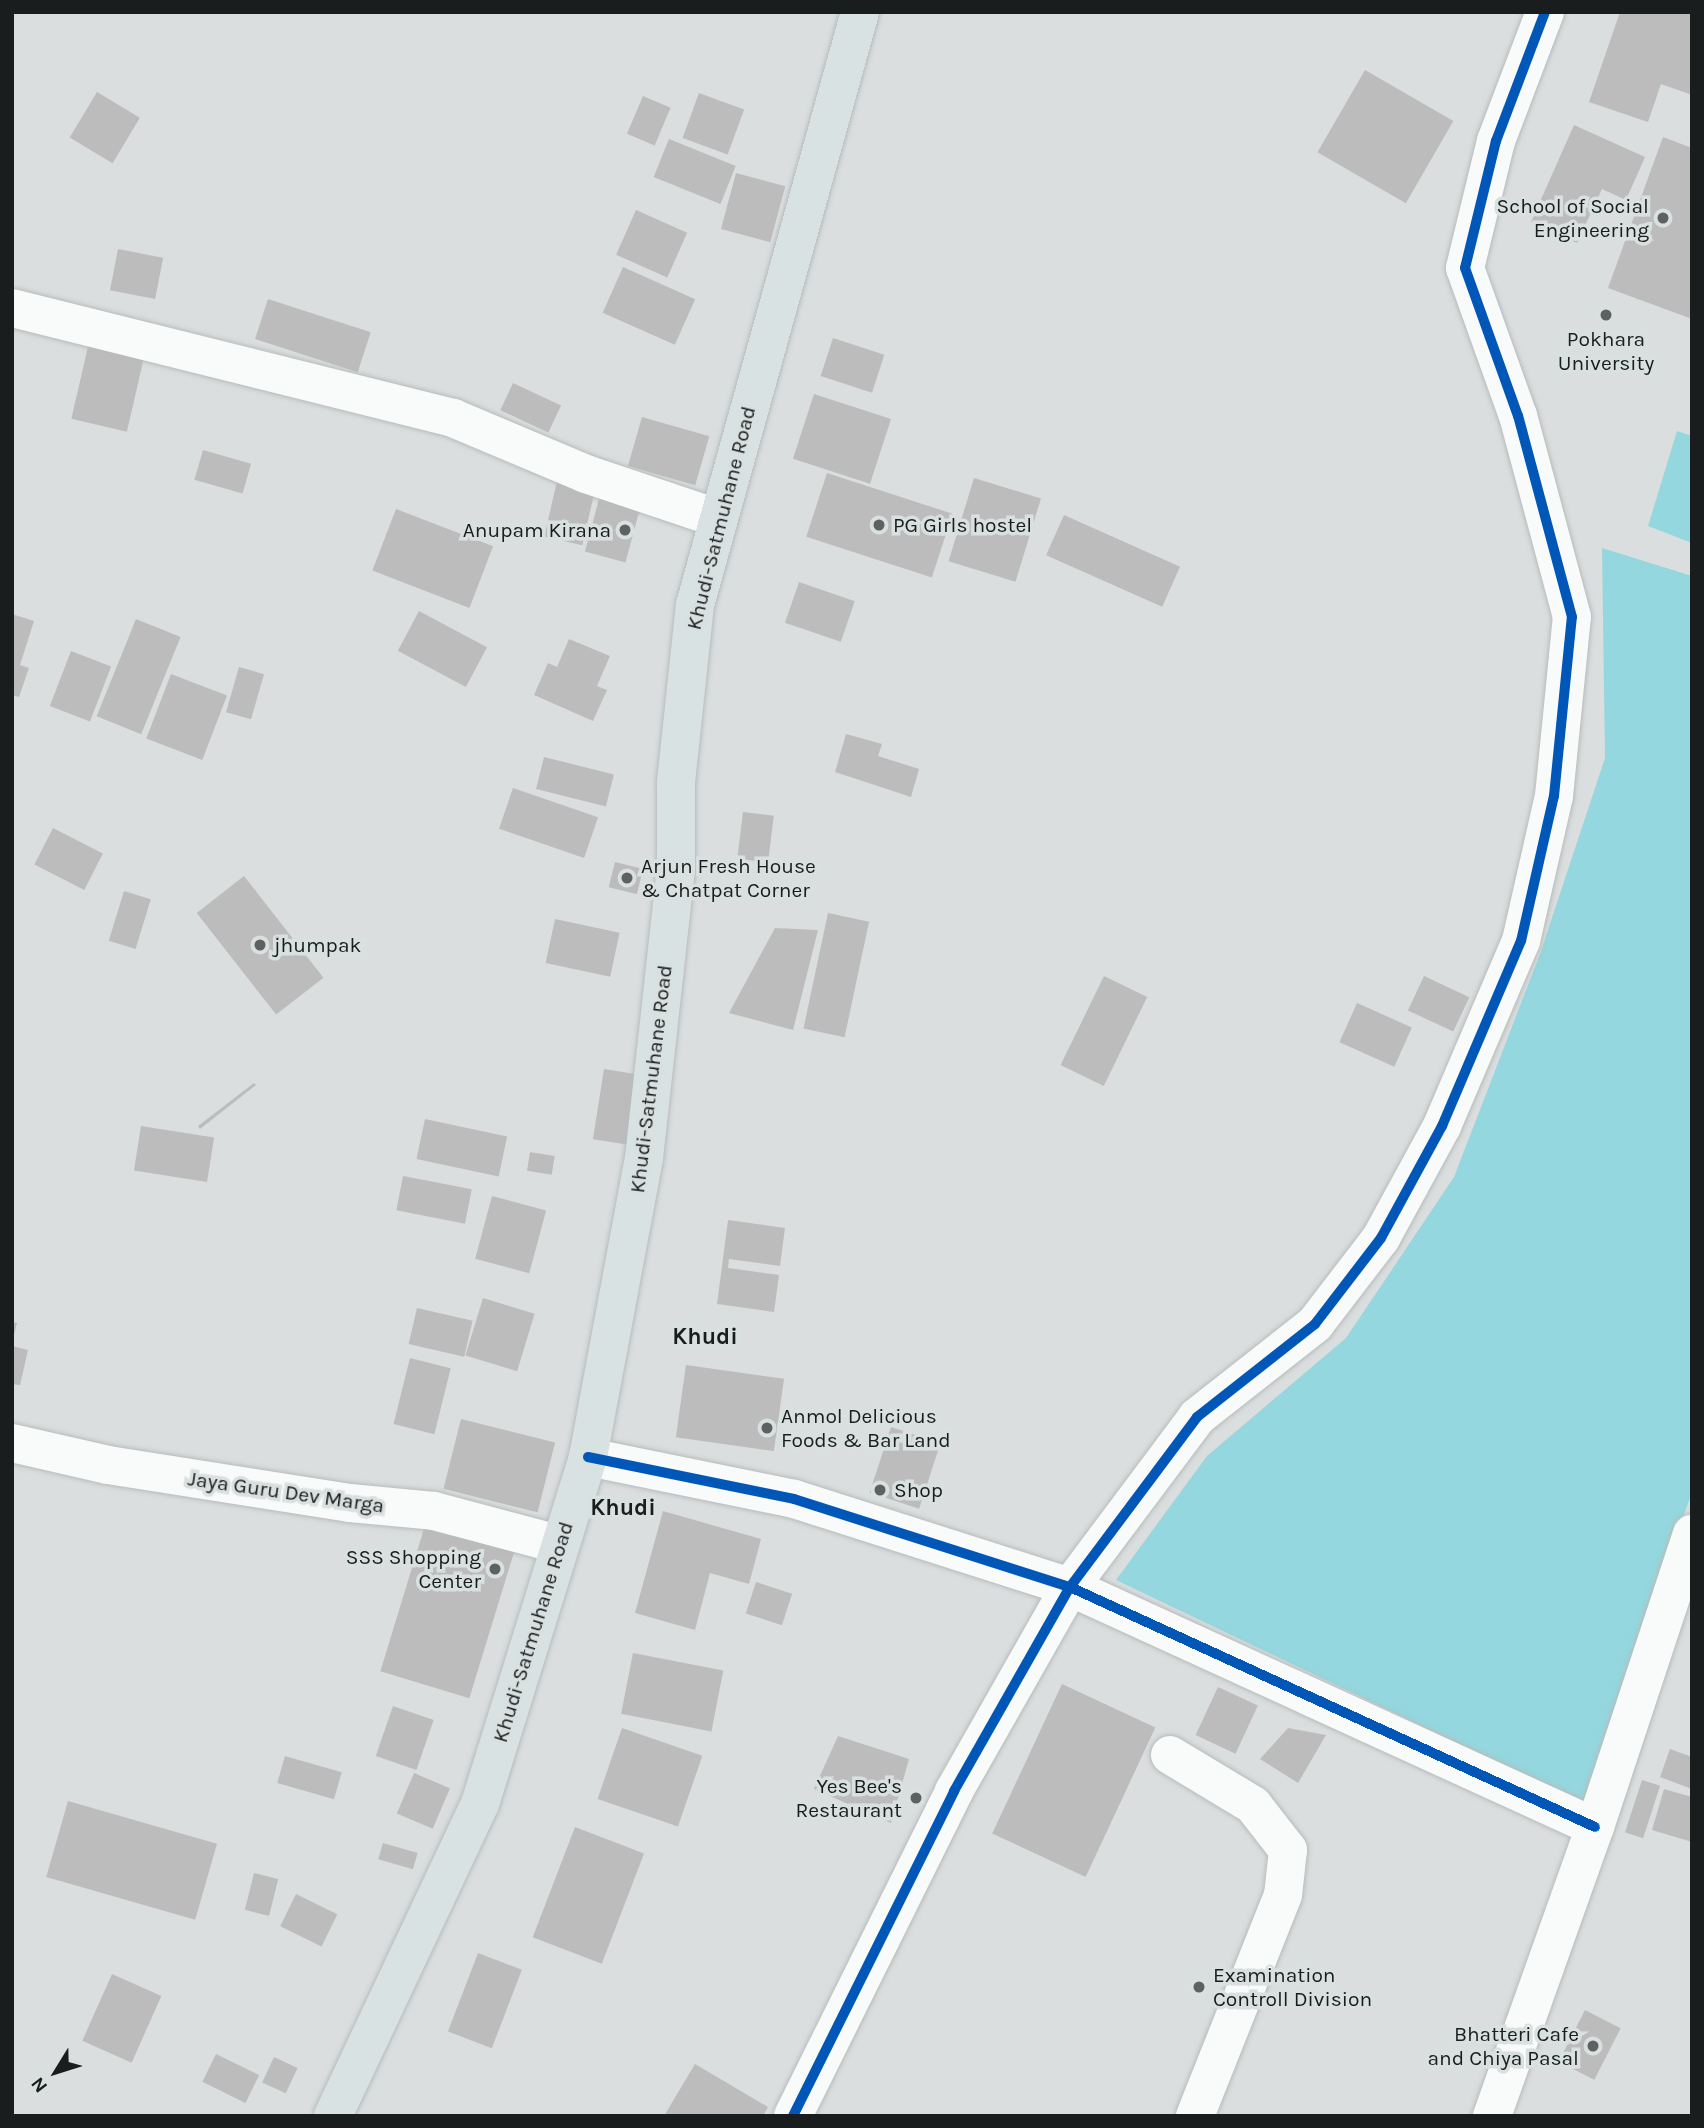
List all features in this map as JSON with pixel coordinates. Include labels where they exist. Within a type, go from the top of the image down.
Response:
[{"type":"main road","name":"Khudi-Satmuhane Road","points":[[333,2116],[480,1804],[558,1544],[588,1457],[645,1158],[676,869],[676,782],[695,605],[717,518],[860,12]]},
{"type":"street","points":[[793,2116],[954,1791],[1070,1587],[1197,1417],[1315,1324],[1381,1238],[1442,1126],[1521,942],[1554,796],[1572,617],[1518,416],[1465,268],[1496,141],[1545,12]]},
{"type":"street","points":[[12,308],[453,418],[586,474],[717,518]]},
{"type":"street","name":"Jaya Guru Dev Marga","points":[[12,1443],[108,1465],[350,1503],[434,1511],[558,1544]]},
{"type":"street","points":[[588,1457],[794,1499],[1070,1587],[1595,1827]]},
{"type":"street","points":[[1492,2116],[1595,1827],[1692,1534]]},
{"type":"street","points":[[1170,1755],[1253,1805],[1288,1850],[1283,1895],[1195,2116]]},
{"type":"shaded area","points":[[1677,431],[1692,436],[1692,543],[1648,526]]},
{"type":"shaded area","points":[[1602,548],[1692,576],[1692,1492],[1583,1803],[1116,1580],[1207,1456],[1346,1338],[1454,1177],[1540,954],[1605,758]]},
{"type":"building","points":[[1620,12],[1692,12],[1692,95],[1661,84],[1648,122],[1589,102]]},
{"type":"building","points":[[1365,70],[1453,121],[1406,203],[1318,152]]},
{"type":"building","points":[[97,92],[140,118],[113,163],[70,137]]},
{"type":"building","points":[[699,93],[744,109],[728,155],[683,138]]},
{"type":"building","points":[[643,96],[671,108],[655,145],[627,134]]},
{"type":"building","points":[[1574,125],[1645,157],[1626,200],[1602,189],[1577,243],[1531,222]]},
{"type":"building","name":"School of Social Engineering","points":[[1663,137],[1692,148],[1692,319],[1608,288]]},
{"type":"building","points":[[669,139],[736,166],[720,204],[654,177]]},
{"type":"building","points":[[736,173],[785,186],[770,242],[721,229]]},
{"type":"building","points":[[636,210],[687,233],[667,278],[616,255]]},
{"type":"building","points":[[118,249],[163,258],[155,299],[110,290]]},
{"type":"building","points":[[623,267],[695,299],[675,345],[603,313]]},
{"type":"building","points":[[268,299],[371,332],[358,372],[255,339]]},
{"type":"building","points":[[90,338],[146,351],[127,432],[71,419]]},
{"type":"building","points":[[833,338],[884,355],[872,393],[821,376]]},
{"type":"building","points":[[513,383],[561,405],[548,433],[500,410]]},
{"type":"building","points":[[814,394],[891,419],[870,484],[793,459]]},
{"type":"building","points":[[642,417],[709,436],[695,485],[628,466]]},
{"type":"building","points":[[203,450],[251,464],[243,494],[194,480]]},
{"type":"building","name":"PG Girls hostel","points":[[827,473],[953,514],[932,578],[806,537]]},
{"type":"building","points":[[558,477],[596,486],[582,545],[544,536]]},
{"type":"building","points":[[974,478],[1041,498],[1016,582],[949,561]]},
{"type":"building","points":[[603,484],[644,495],[625,562],[585,552]]},
{"type":"building","points":[[396,509],[493,546],[469,608],[372,571]]},
{"type":"building","points":[[1064,515],[1180,567],[1162,607],[1046,555]]},
{"type":"building","points":[[799,582],[855,601],[841,642],[785,623]]},
{"type":"building","points":[[419,611],[487,647],[466,687],[398,651]]},
{"type":"building","points":[[12,614],[34,621],[20,665],[29,668],[19,697],[12,695]]},
{"type":"building","points":[[136,619],[181,637],[141,734],[97,716]]},
{"type":"building","points":[[569,639],[610,656],[597,686],[607,690],[593,721],[534,695],[548,663],[557,667]]},
{"type":"building","points":[[71,651],[111,666],[90,721],[50,706]]},
{"type":"building","points":[[239,667],[264,674],[251,719],[226,712]]},
{"type":"building","points":[[171,674],[227,696],[202,760],[146,738]]},
{"type":"building","points":[[846,734],[882,744],[878,756],[919,769],[911,797],[835,772]]},
{"type":"building","points":[[544,757],[614,774],[606,806],[536,789]]},
{"type":"building","points":[[513,788],[598,817],[584,858],[499,829]]},
{"type":"building","points":[[743,812],[774,816],[768,862],[737,859]]},
{"type":"building","points":[[53,828],[103,853],[84,890],[34,865]]},
{"type":"building","name":"Arjun Fresh House & Chatpat Corner","points":[[615,862],[643,869],[637,894],[609,887]]},
{"type":"building","name":"jhumpak","points":[[244,876],[323,978],[276,1015],[197,913]]},
{"type":"building","points":[[124,891],[151,899],[136,949],[109,941]]},
{"type":"building","points":[[828,913],[869,922],[845,1037],[803,1028]]},
{"type":"building","points":[[555,919],[620,933],[610,977],[546,963]]},
{"type":"building","points":[[775,928],[818,930],[793,1030],[729,1013]]},
{"type":"building","points":[[1104,976],[1147,997],[1104,1086],[1061,1065]]},
{"type":"building","points":[[1424,976],[1469,997],[1453,1032],[1408,1010]]},
{"type":"building","points":[[1357,1003],[1412,1027],[1394,1067],[1340,1042]]},
{"type":"building","points":[[604,1069],[640,1075],[628,1145],[593,1139]]},
{"type":"building","points":[[254,1083],[256,1085],[200,1129],[198,1126]]},
{"type":"building","points":[[425,1119],[507,1136],[499,1177],[416,1159]]},
{"type":"building","points":[[141,1126],[214,1138],[207,1182],[134,1170]]},
{"type":"building","points":[[530,1152],[555,1156],[552,1175],[527,1171]]},
{"type":"building","points":[[403,1176],[472,1189],[465,1224],[396,1210]]},
{"type":"building","points":[[492,1196],[546,1210],[529,1273],[475,1259]]},
{"type":"building","points":[[728,1220],[785,1228],[780,1266],[729,1259],[728,1268],[779,1275],[774,1312],[717,1304]]},
{"type":"building","points":[[483,1298],[535,1314],[517,1371],[465,1355]]},
{"type":"building","points":[[417,1308],[473,1321],[464,1357],[409,1344]]},
{"type":"building","points":[[12,1322],[17,1323],[13,1339],[12,1338]]},
{"type":"building","points":[[12,1346],[28,1350],[20,1385],[12,1384]]},
{"type":"building","points":[[410,1358],[451,1368],[434,1434],[394,1424]]},
{"type":"building","points":[[686,1365],[784,1379],[774,1451],[676,1437]]},
{"type":"building","points":[[461,1419],[555,1442],[538,1512],[444,1489]]},
{"type":"building","points":[[891,1427],[940,1443],[919,1509],[870,1493]]},
{"type":"building","points":[[663,1511],[761,1539],[749,1584],[710,1573],[695,1630],[635,1613]]},
{"type":"building","points":[[426,1522],[515,1549],[469,1698],[380,1671]]},
{"type":"building","points":[[756,1582],[792,1594],[782,1625],[746,1613]]},
{"type":"building","points":[[633,1653],[723,1671],[711,1731],[621,1714]]},
{"type":"building","points":[[1062,1684],[1155,1728],[1086,1877],[992,1834]]},
{"type":"building","points":[[1218,1687],[1258,1706],[1235,1754],[1196,1735]]},
{"type":"building","points":[[393,1706],[434,1720],[416,1770],[376,1756]]},
{"type":"building","points":[[622,1728],[702,1756],[678,1827],[598,1799]]},
{"type":"building","points":[[1288,1728],[1326,1735],[1298,1783],[1260,1759]]},
{"type":"building","points":[[838,1736],[909,1759],[891,1823],[814,1789]]},
{"type":"building","points":[[1670,1749],[1692,1757],[1692,1789],[1660,1777]]},
{"type":"building","points":[[285,1756],[342,1772],[334,1799],[277,1783]]},
{"type":"building","points":[[414,1773],[450,1788],[433,1829],[397,1814]]},
{"type":"building","points":[[1642,1780],[1660,1786],[1643,1838],[1625,1832]]},
{"type":"building","points":[[1664,1789],[1692,1797],[1692,1842],[1652,1830]]},
{"type":"building","points":[[68,1801],[217,1844],[195,1920],[46,1877]]},
{"type":"building","points":[[575,1827],[644,1854],[602,1964],[533,1937]]},
{"type":"building","points":[[383,1843],[418,1853],[413,1869],[378,1859]]},
{"type":"building","points":[[254,1873],[278,1879],[269,1916],[245,1910]]},
{"type":"building","points":[[296,1894],[337,1914],[322,1947],[280,1926]]},
{"type":"building","points":[[478,1953],[522,1970],[492,2048],[448,2031]]},
{"type":"building","points":[[112,1974],[161,1996],[132,2063],[82,2041]]},
{"type":"building","name":"Bhatteri Cafe and Chiya Pasal","points":[[1585,2010],[1621,2028],[1594,2080],[1559,2062]]},
{"type":"building","points":[[216,2054],[259,2075],[246,2103],[202,2082]]},
{"type":"building","points":[[274,2057],[298,2068],[286,2093],[262,2082]]},
{"type":"building","points":[[695,2064],[768,2107],[763,2116],[664,2116]]},
{"type":"cycle path","points":[[793,2116],[954,1791],[1070,1587],[1197,1417],[1315,1324],[1381,1238],[1442,1126],[1521,941],[1554,796],[1572,617],[1518,416],[1465,268],[1496,141],[1545,12]]},
{"type":"cycle path","points":[[588,1457],[794,1499],[1070,1587],[1595,1827]]},
{"type":"place","name":"School of Social Engineering","points":[[1663,218]]},
{"type":"place","name":"Pokhara University","points":[[1606,315]]},
{"type":"place","name":"PG Girls hostel","points":[[879,525]]},
{"type":"place","name":"Anupam Kirana","points":[[625,530]]},
{"type":"place","name":"Arjun Fresh House & Chatpat Corner","points":[[627,878]]},
{"type":"place","name":"jhumpak","points":[[260,945]]},
{"type":"place","name":"Anmol Delicious Foods & Bar Land","points":[[767,1428]]},
{"type":"place","name":"Shop","points":[[880,1490]]},
{"type":"place","name":"SSS Shopping Center","points":[[495,1569]]},
{"type":"place","name":"Yes Bee's Restaurant","points":[[916,1798]]},
{"type":"place","name":"Examination Controll Division","points":[[1199,1987]]},
{"type":"place","name":"Bhatteri Cafe and Chiya Pasal","points":[[1593,2046]]},
{"type":"district","name":"Khudi","points":[[705,1337]]},
{"type":"district","name":"Khudi","points":[[623,1508]]}]
